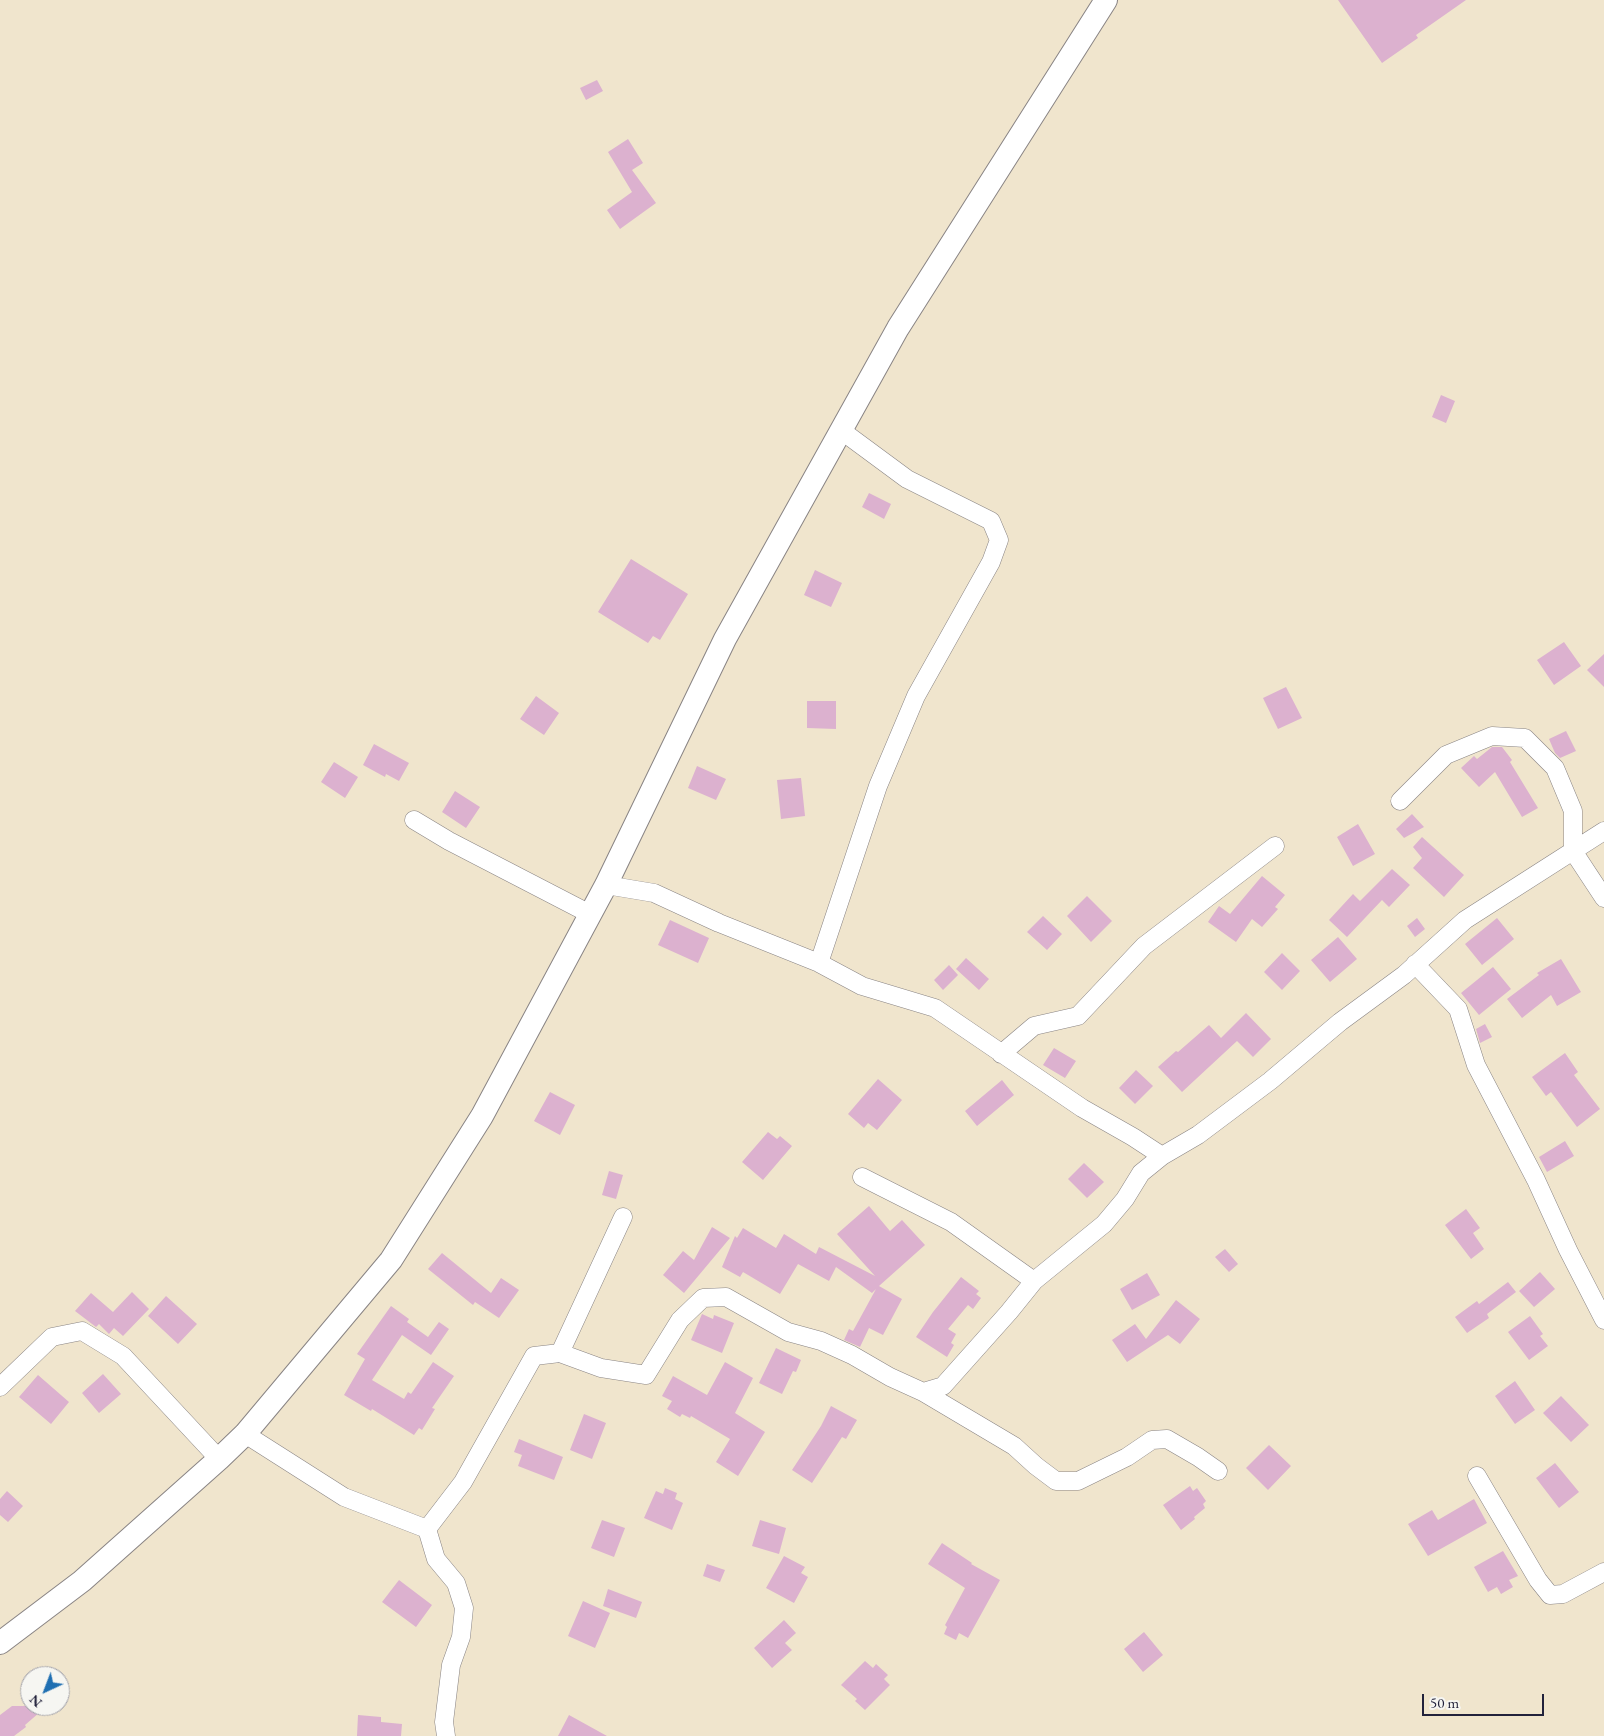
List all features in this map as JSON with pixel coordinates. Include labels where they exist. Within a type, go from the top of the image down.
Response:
[{"type":"street","points":[[0,1643],[82,1581],[245,1434],[391,1260],[482,1116],[606,885],[724,639],[898,328],[1106,0]]},
{"type":"street","points":[[819,963],[878,786],[916,696],[990,562],[999,540],[991,521],[907,479],[842,431]]},
{"type":"street","points":[[1400,801],[1446,755],[1492,736],[1524,738],[1555,768],[1574,811],[1573,851],[1604,898]]},
{"type":"street","points":[[414,820],[449,841],[590,914]]},
{"type":"street","points":[[923,1392],[943,1386],[1034,1281],[1104,1224],[1125,1199],[1141,1173],[1162,1156],[1198,1135],[1270,1081],[1340,1022],[1415,964],[1465,920],[1604,831]]},
{"type":"street","points":[[1001,1054],[1034,1026],[1078,1016],[1144,946],[1274,846]]},
{"type":"street","points":[[606,885],[654,893],[718,923],[819,963],[862,986],[935,1008],[1082,1108],[1162,1156]]},
{"type":"street","points":[[1415,964],[1458,1009],[1476,1065],[1536,1180],[1568,1250],[1604,1320]]},
{"type":"street","points":[[862,1177],[951,1222],[1034,1281]]},
{"type":"street","points":[[560,1353],[623,1217]]},
{"type":"street","points":[[427,1529],[464,1482],[534,1356],[560,1353],[601,1368],[646,1375],[680,1320],[703,1298],[726,1297],[788,1332],[820,1341],[852,1355],[890,1377],[923,1392],[1014,1446],[1056,1481],[1078,1480],[1126,1457],[1152,1440],[1160,1439],[1167,1439],[1198,1456],[1218,1471]]},
{"type":"street","points":[[0,1387],[52,1337],[82,1331],[123,1356],[219,1459]]},
{"type":"street","points":[[245,1434],[344,1497],[427,1529]]},
{"type":"street","points":[[1477,1476],[1538,1580],[1550,1595],[1562,1594],[1604,1572]]},
{"type":"street","points":[[427,1529],[436,1559],[456,1583],[464,1608],[461,1637],[451,1665],[444,1722],[446,1736]]},
{"type":"building","points":[[1338,0],[1466,0],[1416,35],[1418,38],[1382,63]]},
{"type":"building","points":[[597,80],[603,91],[586,100],[580,88]]},
{"type":"building","points":[[628,139],[643,163],[632,170],[656,203],[620,229],[607,210],[632,192],[608,152]]},
{"type":"building","points":[[1441,395],[1455,401],[1446,423],[1432,417]]},
{"type":"building","points":[[869,493],[891,504],[884,519],[862,507]]},
{"type":"building","points":[[631,559],[688,594],[660,640],[653,636],[648,643],[598,612]]},
{"type":"building","points":[[815,570],[842,583],[831,607],[804,595]]},
{"type":"building","points":[[1564,642],[1581,666],[1554,685],[1537,660]]},
{"type":"building","points":[[1604,654],[1604,687],[1587,670]]},
{"type":"building","points":[[1286,687],[1302,718],[1278,729],[1263,698]]},
{"type":"building","points":[[536,696],[559,713],[544,735],[520,719]]},
{"type":"building","points":[[807,701],[836,701],[836,729],[807,728]]},
{"type":"building","points":[[1566,731],[1576,751],[1560,758],[1555,753],[1549,739]]},
{"type":"building","points":[[374,744],[409,763],[399,781],[386,774],[385,777],[363,765]]},
{"type":"building","points":[[1492,747],[1502,747],[1512,760],[1510,762],[1538,808],[1522,817],[1495,772],[1479,787],[1461,768],[1474,756],[1477,759]]},
{"type":"building","points":[[334,762],[358,777],[345,798],[321,782]]},
{"type":"building","points":[[697,766],[726,779],[716,800],[688,788]]},
{"type":"building","points":[[801,778],[805,816],[781,819],[777,780]]},
{"type":"building","points":[[455,791],[480,807],[466,828],[442,812]]},
{"type":"building","points":[[1412,814],[1424,827],[1404,838],[1396,829]]},
{"type":"building","points":[[1358,824],[1375,854],[1353,866],[1337,837]]},
{"type":"building","points":[[1422,837],[1464,875],[1444,897],[1413,868],[1422,858],[1413,847]]},
{"type":"building","points":[[1392,869],[1410,885],[1389,907],[1382,900],[1347,937],[1329,920],[1353,894],[1360,901]]},
{"type":"building","points":[[1262,876],[1285,895],[1275,907],[1278,909],[1262,927],[1252,919],[1236,942],[1208,922],[1219,906],[1230,914]]},
{"type":"building","points":[[1087,896],[1112,921],[1091,942],[1067,916]]},
{"type":"building","points":[[1043,916],[1062,934],[1047,950],[1027,932]]},
{"type":"building","points":[[1417,918],[1425,929],[1415,937],[1407,926]]},
{"type":"building","points":[[1497,918],[1514,939],[1482,965],[1465,944]]},
{"type":"building","points":[[670,920],[709,938],[698,963],[658,945]]},
{"type":"building","points":[[1338,937],[1357,959],[1330,982],[1311,960]]},
{"type":"building","points":[[1282,953],[1300,971],[1282,990],[1264,972]]},
{"type":"building","points":[[966,958],[989,979],[979,990],[956,969]]},
{"type":"building","points":[[1561,959],[1581,992],[1557,1006],[1551,995],[1522,1018],[1507,999],[1539,975],[1537,973]]},
{"type":"building","points":[[949,965],[958,975],[943,990],[934,980]]},
{"type":"building","points":[[1493,967],[1511,989],[1479,1015],[1461,993]]},
{"type":"building","points":[[1246,1013],[1271,1039],[1253,1057],[1237,1041],[1182,1092],[1158,1067],[1209,1025],[1221,1038]]},
{"type":"building","points":[[1485,1024],[1492,1037],[1480,1043],[1476,1029]]},
{"type":"building","points":[[1054,1048],[1076,1061],[1065,1078],[1043,1065]]},
{"type":"building","points":[[1565,1053],[1578,1072],[1574,1075],[1600,1109],[1577,1127],[1551,1092],[1546,1096],[1532,1077]]},
{"type":"building","points":[[1136,1070],[1153,1086],[1135,1104],[1119,1088]]},
{"type":"building","points":[[878,1079],[902,1100],[877,1130],[868,1123],[864,1128],[848,1114]]},
{"type":"building","points":[[1002,1080],[1014,1095],[977,1126],[965,1111]]},
{"type":"building","points":[[550,1092],[575,1105],[560,1135],[534,1121]]},
{"type":"building","points":[[768,1132],[777,1139],[780,1136],[792,1146],[763,1180],[742,1162]]},
{"type":"building","points":[[1565,1141],[1574,1156],[1547,1172],[1539,1157]]},
{"type":"building","points":[[1084,1163],[1104,1182],[1087,1198],[1068,1179]]},
{"type":"building","points":[[609,1171],[623,1175],[616,1199],[602,1195]]},
{"type":"building","points":[[869,1206],[890,1231],[902,1220],[925,1245],[879,1286],[902,1299],[883,1335],[869,1328],[860,1347],[844,1340],[849,1329],[853,1331],[876,1289],[872,1293],[836,1267],[829,1281],[798,1264],[780,1294],[743,1272],[740,1277],[722,1267],[735,1236],[737,1238],[743,1228],[776,1248],[784,1234],[816,1254],[819,1247],[875,1276],[837,1234]]},
{"type":"building","points":[[1466,1209],[1480,1228],[1473,1233],[1484,1249],[1471,1259],[1445,1225]]},
{"type":"building","points":[[712,1227],[730,1238],[684,1293],[663,1275],[683,1251],[694,1260]]},
{"type":"building","points":[[1225,1249],[1238,1264],[1229,1272],[1215,1257]]},
{"type":"building","points":[[442,1253],[491,1293],[501,1278],[519,1290],[499,1318],[475,1302],[473,1305],[428,1269]]},
{"type":"building","points":[[1540,1272],[1555,1289],[1534,1307],[1519,1291]]},
{"type":"building","points":[[1147,1273],[1160,1295],[1132,1310],[1120,1289]]},
{"type":"building","points":[[961,1277],[979,1291],[976,1294],[981,1298],[973,1309],[968,1305],[948,1329],[956,1334],[951,1343],[954,1345],[947,1357],[916,1337]]},
{"type":"building","points":[[1508,1282],[1516,1292],[1487,1314],[1489,1318],[1467,1333],[1455,1317],[1477,1301],[1479,1304]]},
{"type":"building","points":[[132,1292],[149,1309],[123,1336],[114,1328],[109,1334],[99,1324],[96,1327],[75,1311],[91,1293],[113,1312]]},
{"type":"building","points":[[166,1296],[197,1324],[178,1344],[148,1316]]},
{"type":"building","points":[[1176,1300],[1200,1319],[1180,1344],[1168,1335],[1127,1362],[1112,1340],[1135,1324],[1146,1339]]},
{"type":"building","points":[[391,1306],[409,1319],[407,1322],[428,1337],[439,1322],[449,1329],[431,1355],[402,1335],[372,1380],[404,1399],[408,1392],[411,1394],[433,1362],[454,1376],[432,1408],[435,1409],[422,1430],[419,1428],[414,1435],[372,1409],[371,1411],[344,1395],[365,1359],[357,1354]]},
{"type":"building","points":[[702,1314],[713,1319],[714,1315],[734,1323],[722,1353],[691,1340]]},
{"type":"building","points":[[1530,1316],[1543,1334],[1540,1336],[1548,1346],[1529,1360],[1508,1332]]},
{"type":"building","points":[[776,1348],[801,1360],[796,1372],[793,1371],[782,1394],[759,1383]]},
{"type":"building","points":[[725,1362],[753,1378],[735,1413],[765,1432],[738,1476],[716,1462],[730,1439],[691,1416],[690,1418],[682,1414],[680,1417],[667,1409],[672,1401],[662,1396],[673,1376],[707,1395]]},
{"type":"building","points":[[103,1374],[121,1394],[99,1413],[82,1393]]},
{"type":"building","points":[[38,1375],[69,1402],[51,1424],[19,1397]]},
{"type":"building","points":[[1515,1381],[1535,1410],[1515,1424],[1495,1396]]},
{"type":"building","points":[[1561,1396],[1589,1425],[1571,1442],[1543,1413]]},
{"type":"building","points":[[831,1406],[857,1420],[846,1439],[842,1437],[812,1483],[792,1470],[821,1426]]},
{"type":"building","points":[[584,1414],[606,1423],[592,1459],[570,1450]]},
{"type":"building","points":[[519,1439],[563,1457],[554,1480],[518,1466],[522,1455],[514,1452]]},
{"type":"building","points":[[1269,1445],[1291,1466],[1268,1490],[1246,1468]]},
{"type":"building","points":[[1555,1463],[1579,1492],[1559,1508],[1536,1478]]},
{"type":"building","points":[[1190,1486],[1193,1491],[1197,1488],[1206,1501],[1203,1504],[1205,1508],[1181,1530],[1163,1505]]},
{"type":"building","points":[[665,1488],[677,1493],[675,1499],[683,1503],[672,1530],[644,1518],[656,1491],[663,1494]]},
{"type":"building","points":[[7,1491],[23,1506],[8,1522],[0,1515],[0,1499]]},
{"type":"building","points":[[1474,1499],[1487,1523],[1428,1556],[1408,1524],[1432,1510],[1438,1520]]},
{"type":"building","points":[[602,1520],[625,1528],[614,1557],[591,1548]]},
{"type":"building","points":[[760,1520],[786,1528],[779,1554],[752,1546]]},
{"type":"building","points":[[942,1543],[971,1564],[1000,1580],[968,1638],[959,1633],[956,1640],[944,1634],[947,1627],[945,1625],[965,1588],[928,1564]]},
{"type":"building","points":[[1503,1551],[1518,1576],[1509,1580],[1513,1587],[1501,1594],[1497,1587],[1488,1592],[1474,1567]]},
{"type":"building","points":[[784,1556],[805,1567],[801,1573],[808,1577],[794,1603],[766,1588]]},
{"type":"building","points":[[707,1564],[725,1570],[720,1582],[703,1576]]},
{"type":"building","points":[[399,1580],[432,1605],[416,1627],[382,1602]]},
{"type":"building","points":[[608,1589],[642,1602],[636,1618],[603,1606]]},
{"type":"building","points":[[583,1601],[610,1613],[595,1648],[568,1636]]},
{"type":"building","points":[[784,1620],[796,1633],[785,1643],[792,1650],[772,1668],[754,1648]]},
{"type":"building","points":[[1144,1632],[1163,1655],[1143,1672],[1124,1649]]},
{"type":"building","points":[[865,1661],[873,1668],[876,1664],[888,1675],[884,1679],[890,1685],[865,1710],[855,1701],[857,1699],[841,1685]]},
{"type":"building","points":[[12,1706],[20,1706],[20,1716],[35,1716],[25,1725],[26,1727],[14,1736],[0,1736],[0,1715]]},
{"type":"building","points":[[358,1715],[381,1717],[381,1722],[402,1724],[401,1736],[357,1736]]},
{"type":"building","points":[[569,1715],[607,1736],[558,1736]]}]
